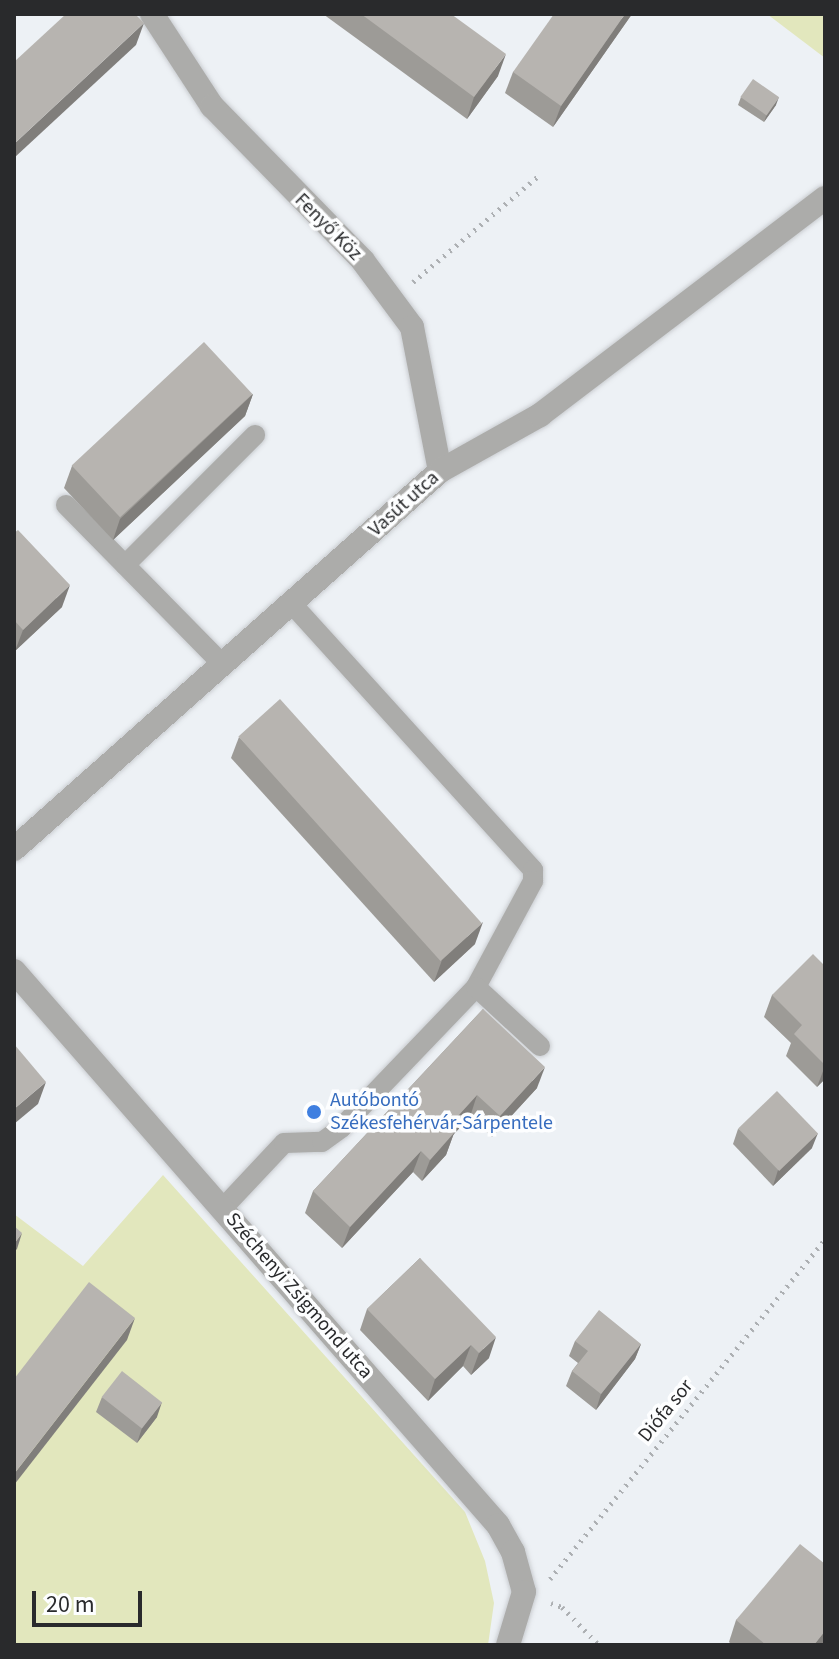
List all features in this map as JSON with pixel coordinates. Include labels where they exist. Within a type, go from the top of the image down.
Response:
[{"type":"street","name":"Fenyő Köz","points":[[152,14],[212,106],[363,261],[412,327],[440,471]]},
{"type":"street","name":"Vasút utca","points":[[14,849],[440,471],[540,415],[825,198]]},
{"type":"street","name":"Széchenyi Zsigmond utca","points":[[14,971],[498,1525],[513,1552],[524,1592]]},
{"type":"street","points":[[508,1645],[524,1592]]},
{"type":"lane","points":[[125,565],[255,435]]},
{"type":"lane","points":[[66,505],[223,665]]},
{"type":"lane","points":[[223,1208],[284,1143],[322,1142],[341,1128],[476,987],[533,881],[533,870],[292,604]]},
{"type":"lane","points":[[476,987],[540,1046]]},
{"type":"path","points":[[424,273],[541,174]]},
{"type":"path","name":"Diófa sor","points":[[524,1592],[558,1575],[825,1239]]},
{"type":"path","points":[[524,1592],[562,1607],[599,1645]]},
{"type":"green space","points":[[767,14],[825,14],[825,58]]},
{"type":"green space","points":[[163,1175],[465,1512],[485,1561],[494,1603],[488,1645],[14,1645],[14,1214],[83,1266]]},
{"type":"building","points":[[66,14],[135,14],[144,23],[14,144],[14,62]]},
{"type":"building","points":[[361,14],[451,14],[506,54],[474,97]]},
{"type":"building","points":[[554,14],[625,14],[561,106],[513,72]]},
{"type":"building","points":[[753,79],[779,97],[767,115],[740,97]]},
{"type":"building","points":[[204,342],[252,394],[120,517],[72,465]]},
{"type":"building","points":[[18,530],[70,585],[23,630],[14,620],[14,533]]},
{"type":"building","points":[[280,699],[482,923],[440,961],[238,736]]},
{"type":"building","points":[[813,954],[825,966],[825,1065],[794,1034],[802,1025],[772,995]]},
{"type":"building","points":[[483,1009],[545,1067],[500,1116],[477,1095],[448,1127],[454,1133],[430,1160],[421,1151],[350,1227],[313,1191]]},
{"type":"building","points":[[14,1044],[46,1082],[14,1109]]},
{"type":"building","points":[[777,1091],[818,1133],[779,1171],[738,1129]]},
{"type":"building","points":[[14,1226],[22,1233],[14,1244]]},
{"type":"building","points":[[420,1258],[496,1337],[479,1353],[471,1345],[435,1379],[367,1309]]},
{"type":"building","points":[[89,1282],[135,1318],[14,1474],[14,1379]]},
{"type":"building","points":[[599,1310],[641,1344],[601,1394],[572,1371],[588,1351],[575,1341]]},
{"type":"building","points":[[122,1371],[162,1402],[142,1428],[102,1397]]},
{"type":"building","points":[[800,1544],[825,1564],[825,1631],[814,1645],[766,1645],[736,1620]]},
{"type":"place","name":"Autóbontó Székesfehérvár-Sárpentele","points":[[314,1112]]}]
